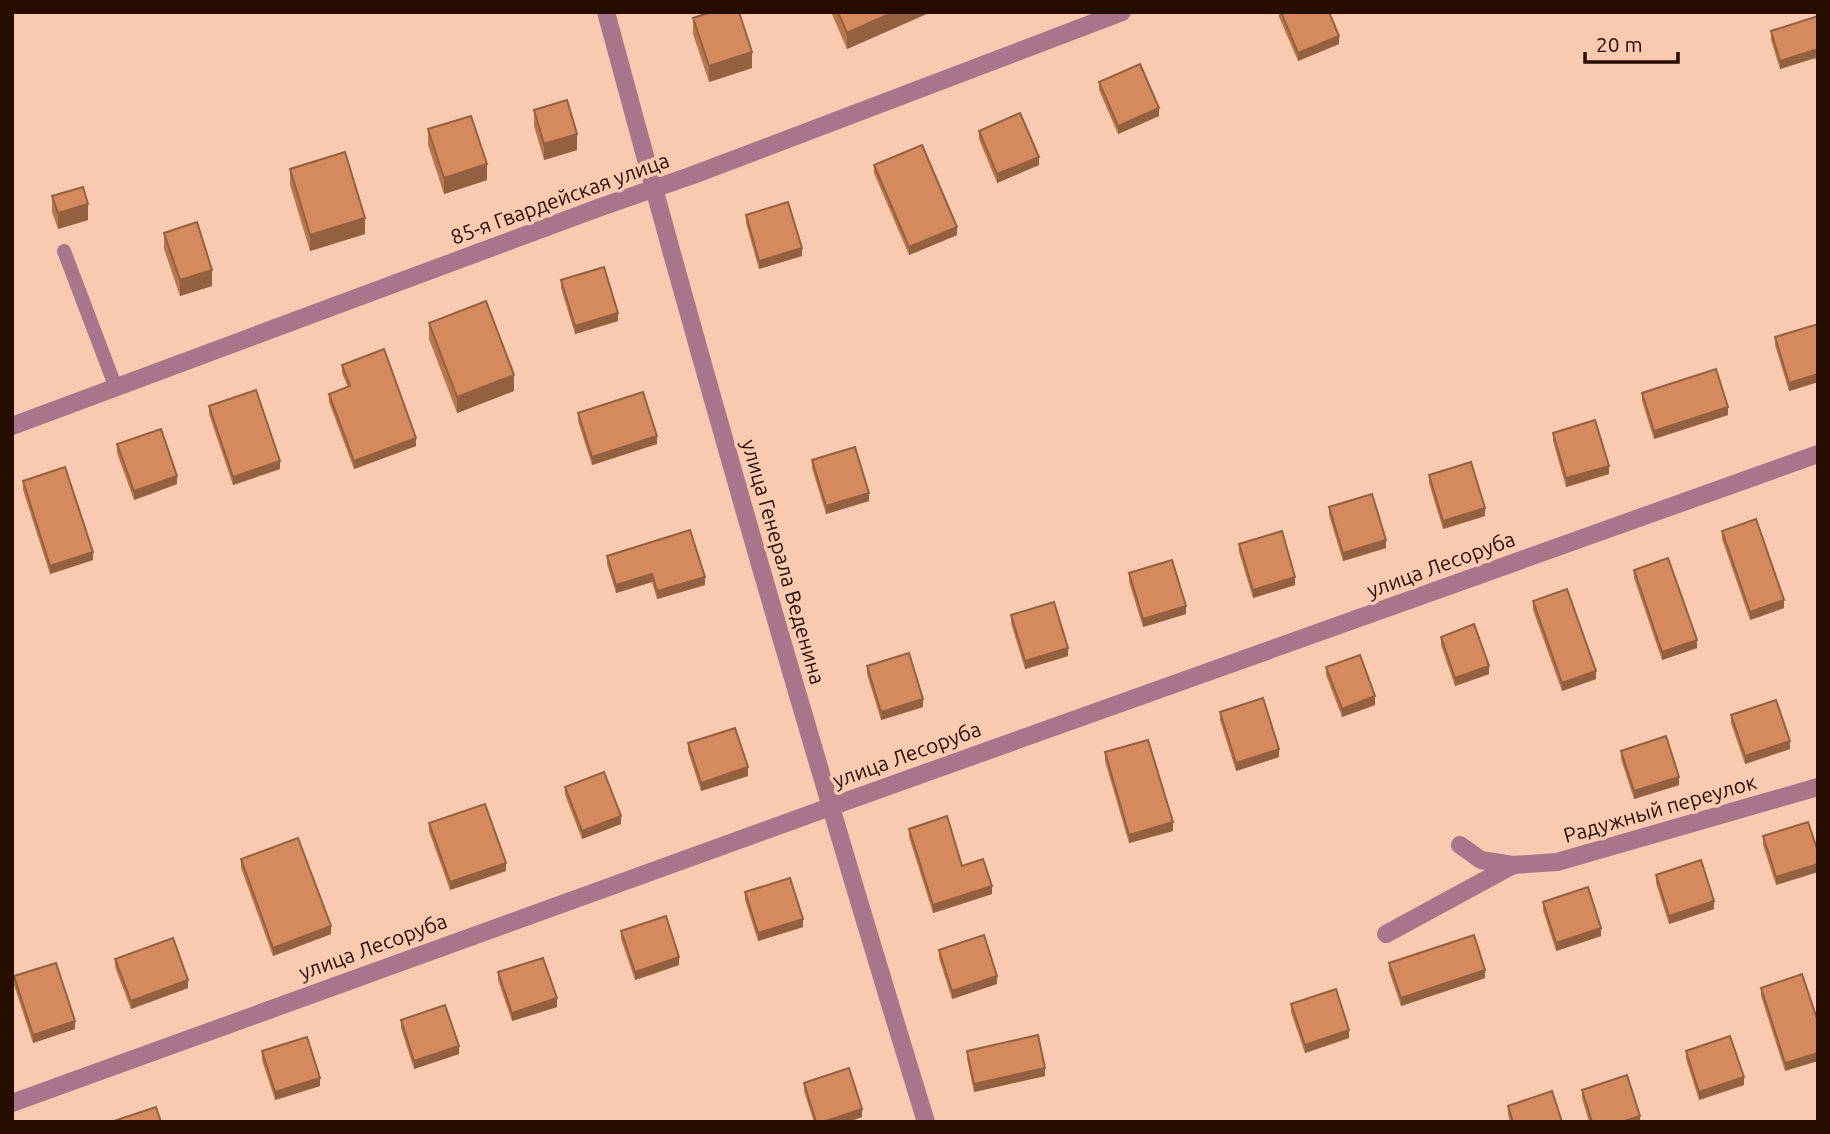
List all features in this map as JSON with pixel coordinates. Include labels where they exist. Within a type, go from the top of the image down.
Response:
[{"type":"street","name":"улица Генерала Веденина","points":[[606,12],[653,189],[830,807],[926,1122]]},
{"type":"street","name":"85-я Гвардейская улица","points":[[12,426],[1122,12]]},
{"type":"street","name":"улица Лесоруба","points":[[12,1102],[1818,454]]},
{"type":"street","name":"Радужный переулок","points":[[1460,845],[1481,860],[1513,865],[1557,862],[1818,787]]},
{"type":"street","name":"Радужный переулок","points":[[1386,934],[1513,865]]},
{"type":"lane","points":[[64,251],[116,388]]},
{"type":"building","points":[[711,12],[739,12],[752,52],[709,66],[693,18]]},
{"type":"building","points":[[838,12],[894,12],[847,33]]},
{"type":"building","points":[[1281,12],[1329,12],[1339,36],[1298,53]]},
{"type":"building","points":[[1818,16],[1818,57],[1815,50],[1780,61],[1771,31]]},
{"type":"building","points":[[1140,64],[1159,108],[1118,126],[1099,82]]},
{"type":"building","points":[[567,100],[577,134],[544,144],[534,110]]},
{"type":"building","points":[[1020,113],[1039,157],[997,174],[979,131]]},
{"type":"building","points":[[471,116],[487,164],[444,178],[428,129]]},
{"type":"building","points":[[922,145],[957,227],[909,247],[874,165]]},
{"type":"building","points":[[345,152],[365,218],[310,235],[290,169]]},
{"type":"building","points":[[83,187],[88,204],[58,213],[52,196]]},
{"type":"building","points":[[788,202],[802,248],[759,261],[746,215]]},
{"type":"building","points":[[197,222],[212,270],[180,280],[164,233]]},
{"type":"building","points":[[604,267],[618,313],[575,326],[561,280]]},
{"type":"building","points":[[486,301],[514,375],[457,397],[429,323]]},
{"type":"building","points":[[1818,324],[1818,374],[1789,383],[1775,337]]},
{"type":"building","points":[[384,349],[416,438],[354,461],[329,394],[350,386],[342,365]]},
{"type":"building","points":[[1716,369],[1728,407],[1654,431],[1642,393]]},
{"type":"building","points":[[256,390],[280,461],[233,477],[209,406]]},
{"type":"building","points":[[643,392],[657,436],[592,457],[578,413]]},
{"type":"building","points":[[1595,420],[1609,466],[1566,478],[1553,433]]},
{"type":"building","points":[[161,429],[177,476],[134,491],[117,444]]},
{"type":"building","points":[[855,447],[869,493],[826,506],[812,460]]},
{"type":"building","points":[[1471,462],[1485,508],[1443,521],[1429,475]]},
{"type":"building","points":[[65,467],[93,552],[50,566],[23,481]]},
{"type":"building","points":[[1372,494],[1386,540],[1343,553],[1329,507]]},
{"type":"building","points":[[1756,519],[1784,600],[1750,612],[1722,531]]},
{"type":"building","points":[[690,530],[705,577],[657,591],[652,574],[616,585],[607,556]]},
{"type":"building","points":[[1282,531],[1295,577],[1253,590],[1239,544]]},
{"type":"building","points":[[1668,558],[1697,640],[1662,652],[1634,570]]},
{"type":"building","points":[[1172,560],[1186,606],[1143,619],[1129,573]]},
{"type":"building","points":[[1567,589],[1596,671],[1562,683],[1533,601]]},
{"type":"building","points":[[1054,602],[1068,648],[1025,661],[1011,615]]},
{"type":"building","points":[[1474,624],[1489,666],[1455,678],[1441,637]]},
{"type":"building","points":[[909,653],[923,699],[881,712],[867,666]]},
{"type":"building","points":[[1360,655],[1375,696],[1342,709],[1326,667]]},
{"type":"building","points":[[1263,698],[1279,749],[1236,763],[1220,712]]},
{"type":"building","points":[[1776,700],[1790,741],[1745,756],[1731,715]]},
{"type":"building","points":[[735,728],[748,767],[701,783],[688,743]]},
{"type":"building","points":[[1666,736],[1679,777],[1634,791],[1621,751]]},
{"type":"building","points":[[1148,740],[1173,822],[1129,835],[1105,752]]},
{"type":"building","points":[[604,772],[621,816],[582,831],[565,787]]},
{"type":"building","points":[[485,804],[506,863],[450,882],[429,823]]},
{"type":"building","points":[[947,816],[962,866],[983,859],[992,886],[933,905],[909,829]]},
{"type":"building","points":[[1808,822],[1818,852],[1818,864],[1776,877],[1763,836]]},
{"type":"building","points":[[298,838],[331,926],[273,948],[241,859]]},
{"type":"building","points":[[1701,860],[1714,901],[1669,916],[1656,875]]},
{"type":"building","points":[[790,878],[803,919],[758,933],[745,892]]},
{"type":"building","points":[[1588,887],[1601,928],[1556,943],[1543,902]]},
{"type":"building","points":[[666,916],[679,957],[635,972],[621,931]]},
{"type":"building","points":[[984,935],[997,976],[952,991],[939,950]]},
{"type":"building","points":[[1474,935],[1485,970],[1401,998],[1389,963]]},
{"type":"building","points":[[173,938],[188,980],[131,1001],[115,959]]},
{"type":"building","points":[[543,958],[557,998],[512,1013],[498,972]]},
{"type":"building","points":[[56,963],[75,1021],[33,1035],[14,976]]},
{"type":"building","points":[[1802,974],[1818,1022],[1818,1053],[1785,1063],[1761,988]]},
{"type":"building","points":[[1336,989],[1349,1030],[1305,1045],[1291,1004]]},
{"type":"building","points":[[445,1005],[459,1046],[414,1061],[401,1020]]},
{"type":"building","points":[[1038,1035],[1045,1068],[974,1084],[967,1051]]},
{"type":"building","points":[[1730,1036],[1744,1077],[1699,1092],[1686,1051]]},
{"type":"building","points":[[307,1037],[320,1078],[275,1092],[262,1051]]},
{"type":"building","points":[[849,1068],[862,1109],[816,1122],[804,1083]]},
{"type":"building","points":[[1627,1075],[1640,1116],[1622,1122],[1592,1122],[1582,1090]]},
{"type":"building","points":[[1552,1091],[1562,1122],[1513,1122],[1508,1106]]},
{"type":"building","points":[[156,1107],[161,1122],[111,1122]]}]
